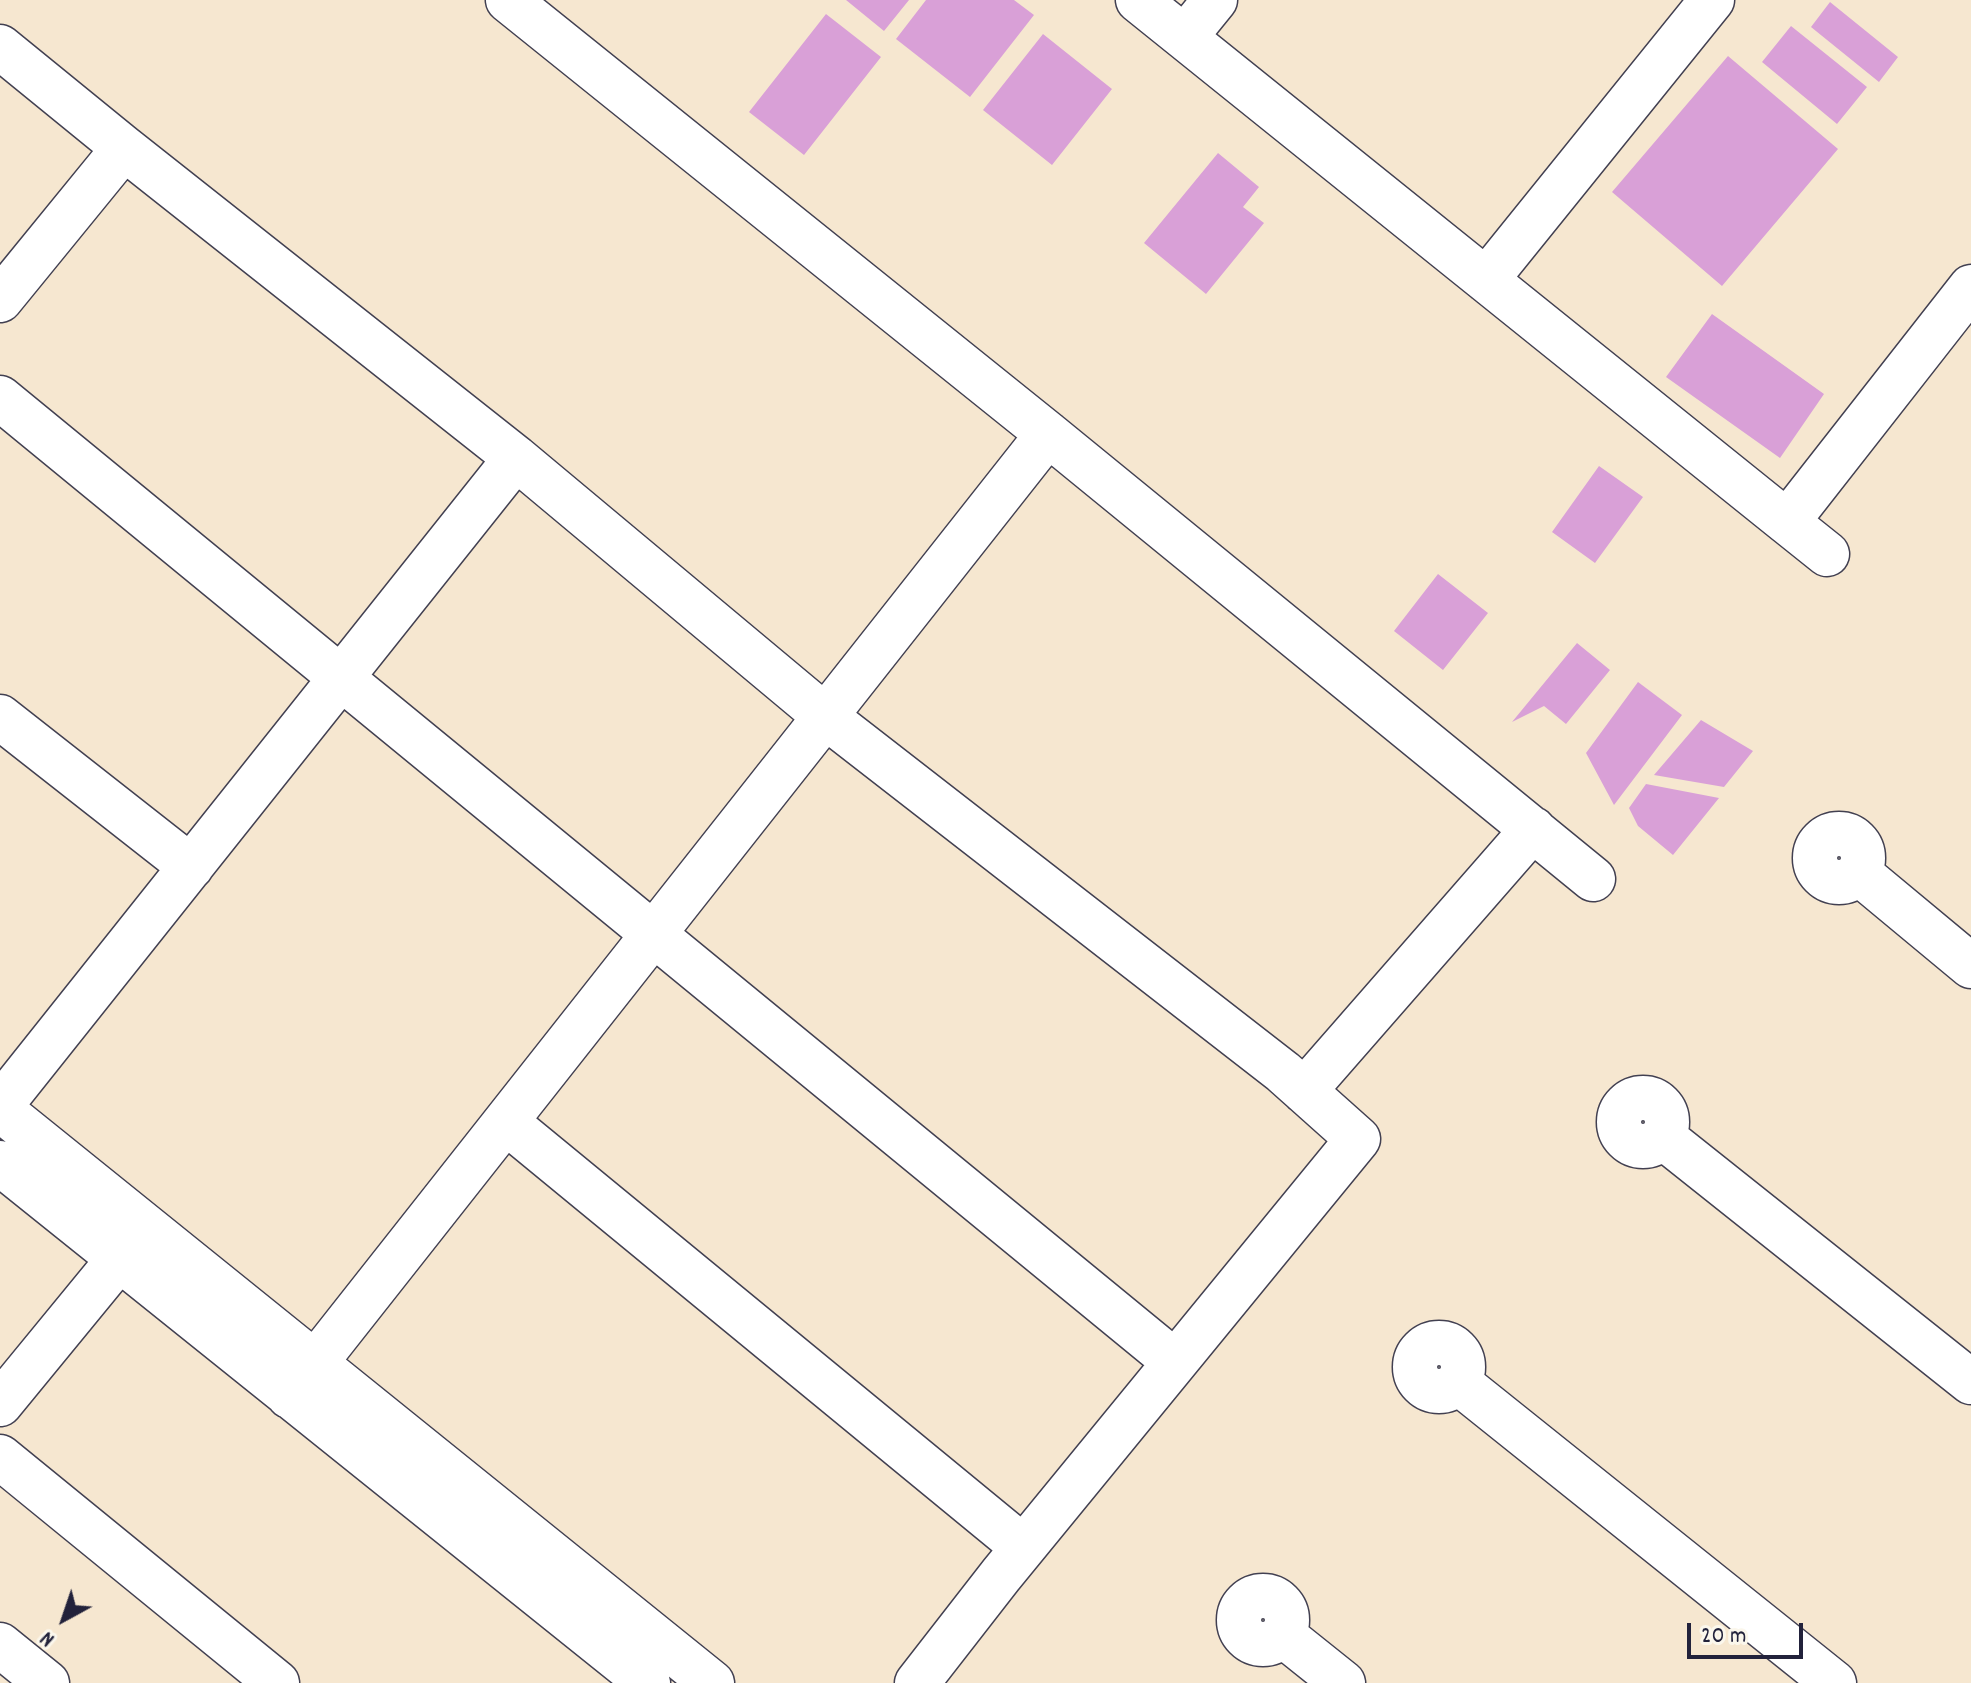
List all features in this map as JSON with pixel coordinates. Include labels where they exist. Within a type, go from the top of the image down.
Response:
[{"type":"street","points":[[508,0],[1048,434],[1593,879]]},
{"type":"street","points":[[1138,0],[1827,554]]},
{"type":"street","points":[[1185,37],[1215,0]]},
{"type":"street","points":[[1486,280],[1712,0]]},
{"type":"street","points":[[0,47],[516,458],[826,717],[1283,1072],[1358,1139],[1023,1547],[917,1683]]},
{"type":"street","points":[[0,300],[124,148]]},
{"type":"street","points":[[1787,522],[1971,287]]},
{"type":"street","points":[[0,398],[1175,1362]]},
{"type":"street","points":[[289,1396],[1048,434]]},
{"type":"street","points":[[516,458],[0,1107],[712,1683]]},
{"type":"street","points":[[0,717],[191,867]]},
{"type":"street","points":[[1304,1091],[1533,829]]},
{"type":"street","points":[[1859,873],[1971,966]]},
{"type":"street","points":[[506,1122],[1023,1547]]},
{"type":"street","points":[[1663,1137],[1971,1382]]},
{"type":"street","points":[[0,1163],[648,1683]]},
{"type":"street","points":[[0,1404],[119,1259]]},
{"type":"street","points":[[1458,1382],[1834,1683]]},
{"type":"street","points":[[0,1457],[277,1683]]},
{"type":"street","points":[[1283,1635],[1343,1683]]},
{"type":"street","points":[[0,1645],[47,1683]]},
{"type":"building","points":[[846,0],[909,0],[884,31]]},
{"type":"building","points":[[926,0],[1014,0],[1034,15],[970,97],[896,39]]},
{"type":"building","points":[[1830,2],[1898,57],[1879,82],[1811,27]]},
{"type":"building","points":[[826,14],[881,57],[804,155],[749,112]]},
{"type":"building","points":[[1791,26],[1867,87],[1837,124],[1762,62]]},
{"type":"building","points":[[1043,34],[1112,89],[1052,165],[983,110]]},
{"type":"building","points":[[1728,56],[1838,149],[1722,286],[1612,192]]},
{"type":"building","points":[[1218,153],[1259,187],[1243,207],[1264,223],[1206,294],[1144,243]]},
{"type":"building","points":[[1712,314],[1824,394],[1780,458],[1666,377]]},
{"type":"building","points":[[1599,466],[1643,497],[1595,563],[1552,532]]},
{"type":"building","points":[[1438,574],[1488,613],[1443,670],[1394,631]]},
{"type":"building","points":[[1577,643],[1610,670],[1566,724],[1544,706],[1512,722]]},
{"type":"building","points":[[1638,682],[1682,715],[1614,805],[1586,753]]},
{"type":"building","points":[[1701,720],[1753,751],[1724,787],[1654,775]]},
{"type":"building","points":[[1646,784],[1719,798],[1673,855],[1638,826],[1629,808]]}]
